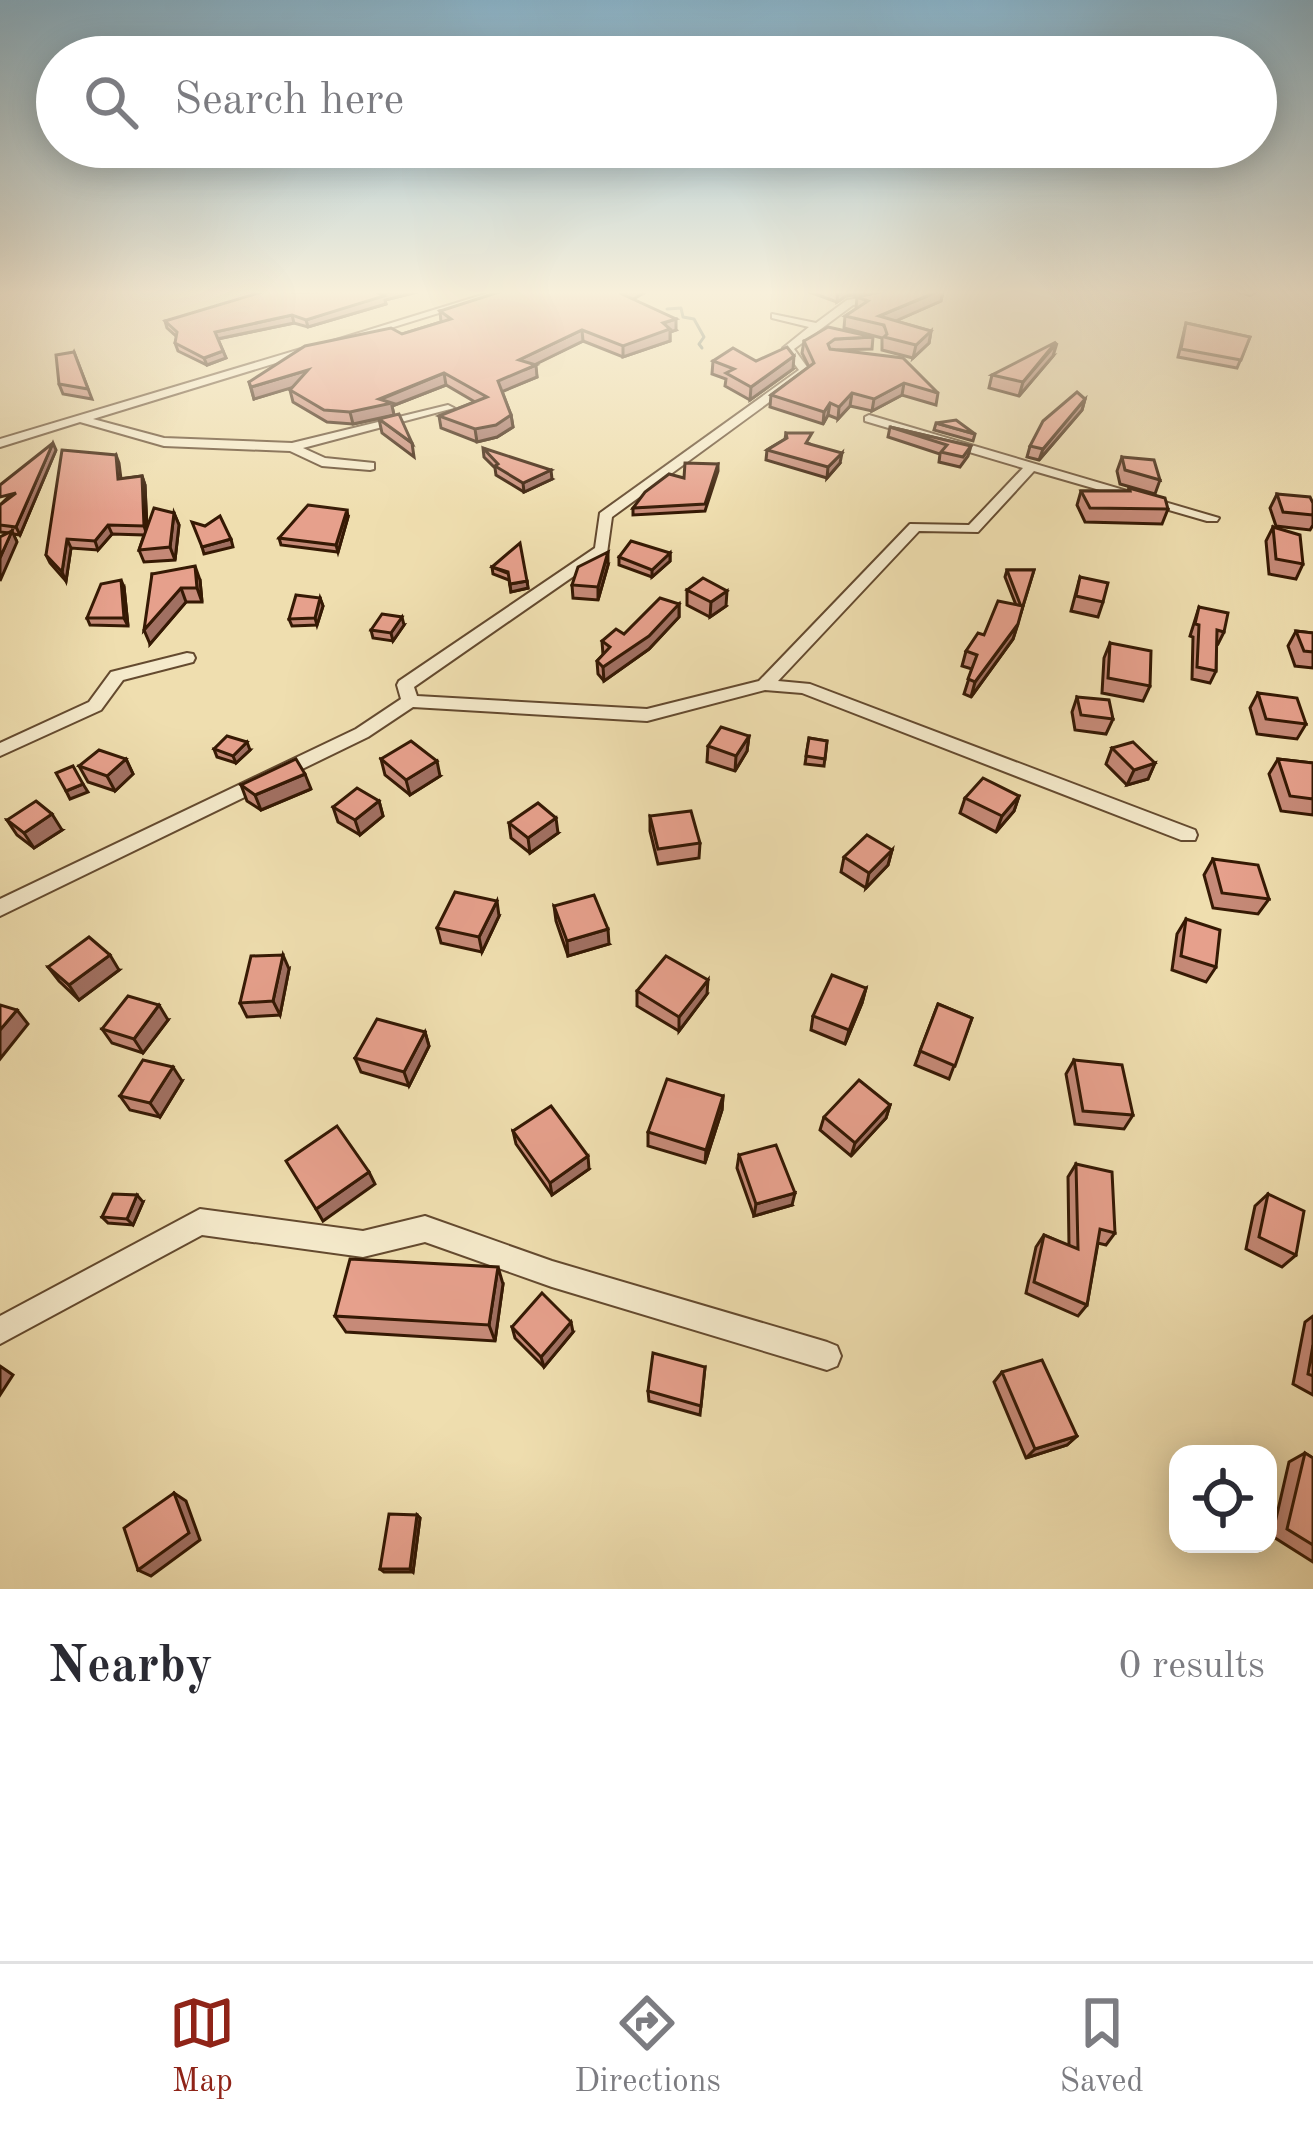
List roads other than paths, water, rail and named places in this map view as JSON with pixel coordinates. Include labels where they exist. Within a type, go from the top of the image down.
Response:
[{"type":"street","points":[[0,443],[257,365]]},
{"type":"street","points":[[410,701],[405,686],[602,550],[605,516],[806,370],[802,365]]},
{"type":"street","points":[[81,418],[164,442],[292,448],[448,408]]},
{"type":"street","points":[[869,419],[1212,518]]},
{"type":"street","points":[[292,448],[322,462],[370,466]]},
{"type":"street","points":[[765,686],[916,527],[973,529],[1030,468]]},
{"type":"street","points":[[0,750],[94,706],[117,676],[188,658]]},
{"type":"street","points":[[0,908],[362,733],[410,701],[647,715],[765,686],[804,688],[1187,835]]},
{"type":"street","points":[[0,1331],[200,1222],[363,1244],[425,1229],[552,1274],[827,1355]]}]
